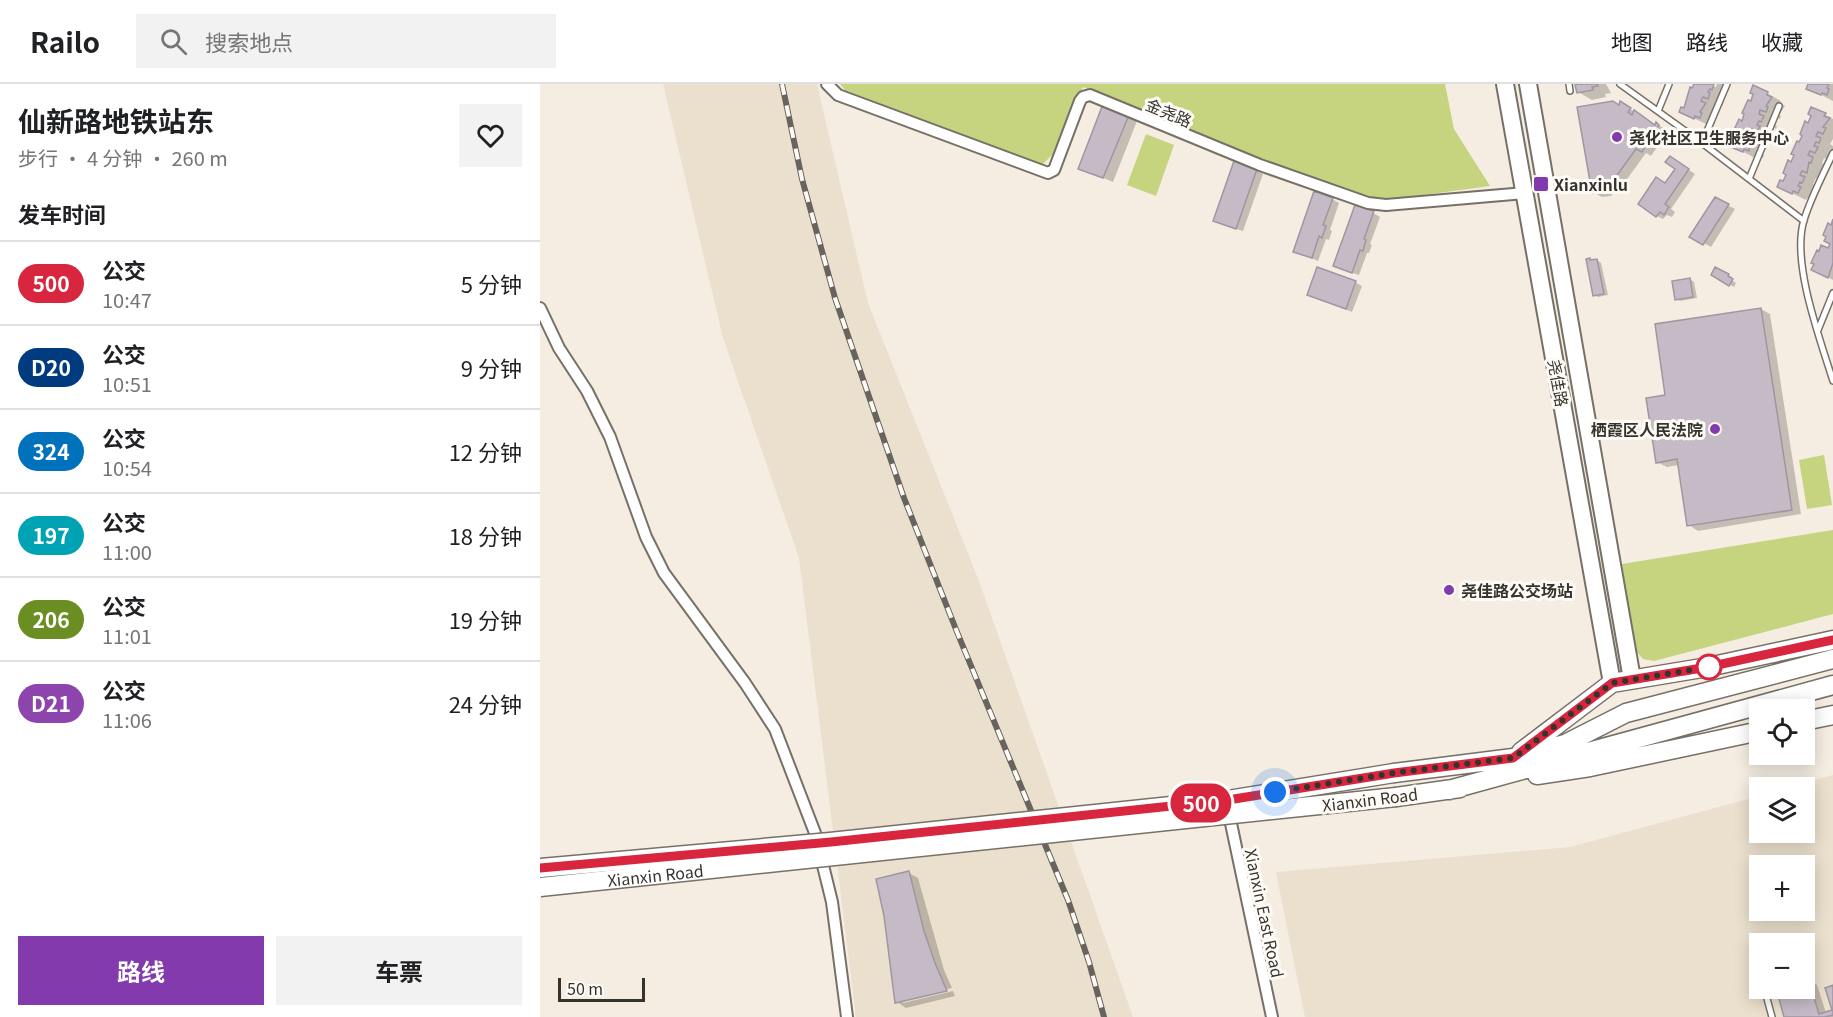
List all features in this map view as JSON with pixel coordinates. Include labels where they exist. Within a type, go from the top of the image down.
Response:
[{"type":"main road","name":"尧佳路","points":[[1505,84],[1612,683]]},
{"type":"main road","name":"尧佳路","points":[[1528,84],[1632,679]]},
{"type":"main road","name":"Xianxin Road","points":[[1513,758],[1612,683],[1708,667],[1833,640]]},
{"type":"main road","name":"Xianxin Road","points":[[540,868],[831,842],[1228,800],[1394,773],[1513,758],[1565,744],[1626,713],[1833,659]]},
{"type":"main road","name":"Xianxin Road","points":[[1449,790],[1833,685]]},
{"type":"main road","points":[[1815,719],[1833,715]]},
{"type":"main road","name":"Xianxin Road","points":[[540,887],[1449,790],[1590,767],[1749,733]]},
{"type":"street","name":"金尧路","points":[[827,84],[838,95],[1048,173],[1054,171],[1080,101],[1083,97],[1090,95],[1260,165],[1368,203],[1386,205],[1525,193]]},
{"type":"street","points":[[540,308],[559,348],[587,391],[610,437],[646,537],[664,573],[746,683],[775,729],[815,833],[832,902],[847,1017]]},
{"type":"street","name":"Xianxin East Road","points":[[1229,814],[1272,1017]]},
{"type":"lane","points":[[1569,84],[1570,91]]},
{"type":"lane","points":[[1620,84],[1804,221]]},
{"type":"lane","points":[[1658,111],[1669,84]]},
{"type":"lane","points":[[1702,143],[1727,84]]},
{"type":"lane","points":[[1749,179],[1779,106]]},
{"type":"lane","points":[[1833,153],[1804,221],[1800,257],[1833,381]]},
{"type":"lane","points":[[1818,330],[1833,293]]},
{"type":"lane","points":[[1767,999],[1772,1017]]},
{"type":"shaded area","points":[[663,84],[817,84],[868,303],[979,581],[1133,1017],[856,1017],[799,558],[723,338]]},
{"type":"shaded area","points":[[1833,775],[1833,1017],[1305,1017],[1276,872],[1570,847],[1749,799],[1749,843],[1815,843],[1815,780]]},
{"type":"green space","points":[[840,84],[1445,84],[1454,129],[1490,186],[1379,201],[1334,188],[1083,87],[1059,148],[1041,166],[845,90]]},
{"type":"green space","points":[[1146,134],[1174,145],[1156,196],[1127,185]]},
{"type":"green space","points":[[1824,455],[1832,505],[1807,509],[1799,460]]},
{"type":"green space","points":[[1833,530],[1833,614],[1654,661],[1643,659],[1633,648],[1622,564]]},
{"type":"building","points":[[1597,84],[1598,86],[1592,87],[1593,90],[1577,93],[1575,85]]},
{"type":"building","points":[[1694,84],[1714,84],[1712,90],[1708,92],[1710,93],[1708,99],[1703,97],[1701,101],[1706,103],[1700,112],[1702,113],[1700,118],[1695,116],[1694,119],[1679,112],[1681,107],[1684,108],[1690,87],[1692,88]]},
{"type":"building","points":[[1808,84],[1829,84],[1827,95],[1806,89]]},
{"type":"building","points":[[1753,85],[1768,92],[1767,95],[1772,97],[1766,106],[1768,107],[1766,112],[1760,110],[1759,114],[1764,116],[1757,125],[1760,126],[1757,132],[1752,129],[1751,133],[1756,135],[1753,141],[1751,140],[1749,151],[1744,149],[1743,152],[1728,146],[1731,139],[1734,140],[1737,133],[1733,132],[1739,119],[1742,121],[1744,114],[1742,113],[1748,100],[1751,101],[1753,94],[1750,93]]},
{"type":"building","name":"尧化社区卫生服务中心","points":[[1613,101],[1619,105],[1620,101],[1631,108],[1628,112],[1632,115],[1634,110],[1655,125],[1656,122],[1659,125],[1642,152],[1636,149],[1602,192],[1592,193],[1577,107]]},
{"type":"building","points":[[1103,104],[1129,115],[1103,178],[1078,169]]},
{"type":"building","points":[[1811,107],[1826,113],[1824,116],[1830,118],[1823,127],[1826,128],[1823,134],[1818,132],[1816,136],[1821,138],[1814,146],[1818,147],[1815,153],[1810,151],[1808,155],[1813,157],[1811,163],[1809,162],[1807,173],[1802,171],[1800,175],[1805,177],[1798,186],[1801,187],[1798,193],[1793,191],[1792,194],[1777,187],[1786,175],[1783,173],[1788,160],[1791,162],[1794,155],[1791,154],[1802,136],[1800,134],[1805,121],[1808,123],[1811,116],[1808,114]]},
{"type":"building","points":[[1670,156],[1689,169],[1665,204],[1669,207],[1664,215],[1660,212],[1656,217],[1638,204],[1656,177],[1665,183],[1675,169],[1665,162]]},
{"type":"building","points":[[1234,161],[1257,169],[1236,229],[1213,221]]},
{"type":"building","points":[[1314,191],[1333,198],[1323,225],[1326,226],[1322,238],[1319,236],[1312,258],[1293,252]]},
{"type":"building","points":[[1715,197],[1729,204],[1703,245],[1689,237]]},
{"type":"building","points":[[1355,205],[1374,211],[1364,239],[1366,240],[1363,251],[1360,250],[1352,273],[1333,266]]},
{"type":"building","points":[[1833,219],[1833,263],[1828,278],[1811,270],[1814,264],[1811,263],[1821,245],[1828,248],[1830,244],[1824,241],[1826,237],[1823,235],[1828,223],[1831,225]]},
{"type":"building","points":[[1590,258],[1590,260],[1597,259],[1604,294],[1593,296],[1586,259]]},
{"type":"building","points":[[1317,267],[1356,281],[1346,309],[1307,295]]},
{"type":"building","points":[[1715,267],[1729,274],[1728,276],[1733,279],[1729,286],[1711,275]]},
{"type":"building","points":[[1690,278],[1693,297],[1675,300],[1672,281]]},
{"type":"building","name":"栖霞区人民法院","points":[[1761,308],[1792,510],[1687,526],[1677,459],[1656,463],[1646,398],[1665,395],[1655,324]]},
{"type":"building","points":[[909,871],[924,931],[947,991],[895,1003],[884,916],[876,879]]},
{"type":"building","points":[[1833,985],[1833,1015],[1784,1017],[1779,999],[1814,999],[1819,1014],[1832,1010],[1825,988]]},
{"type":"railway","points":[[782,84],[802,179],[835,298],[904,498],[1068,900],[1089,962],[1104,1017]]},
{"type":"bus line","name":"500","points":[[540,868],[831,842],[1228,800],[1394,773],[1513,758],[1612,683],[1708,667],[1833,640]]},
{"type":"place","name":"尧化社区卫生服务中心","points":[[1617,137]]},
{"type":"place","name":"Xianxinlu","points":[[1541,184]]},
{"type":"place","name":"栖霞区人民法院","points":[[1715,429]]},
{"type":"place","name":"尧佳路公交场站","points":[[1449,590]]},
{"type":"route","points":[[1275,792],[1394,773],[1513,758],[1612,683],[1709,667]]}]
